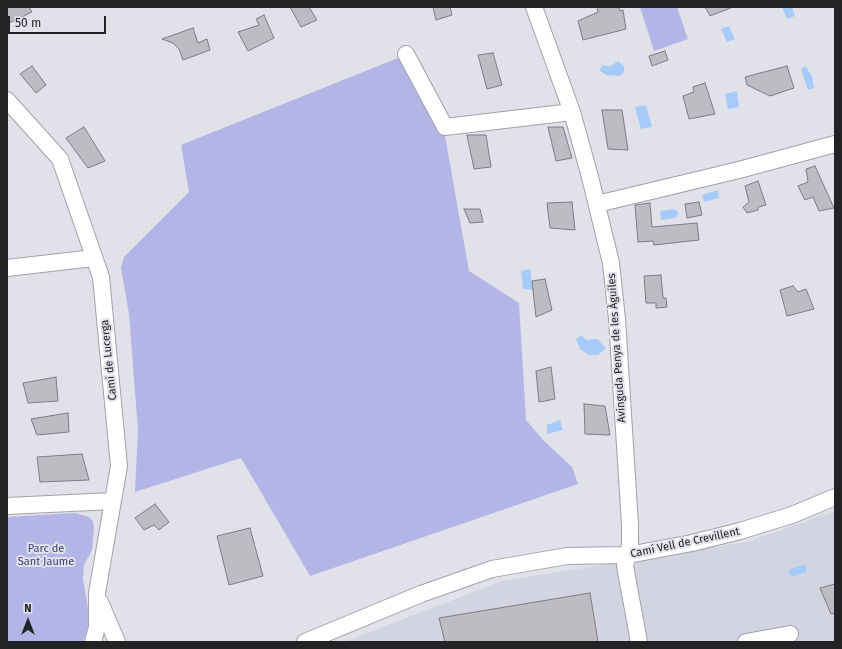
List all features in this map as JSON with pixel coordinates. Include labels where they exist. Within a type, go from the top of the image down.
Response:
[{"type":"street","name":"Avinguda Penya de les Àguiles","points":[[534,7],[572,112],[611,263],[617,319],[630,524],[628,555],[625,566],[639,642]]},
{"type":"street","points":[[406,54],[445,127],[572,112]]},
{"type":"street","name":"Camí de Lucerga","points":[[7,100],[60,159],[101,277],[119,466],[97,593],[97,627],[93,642]]},
{"type":"street","points":[[597,204],[739,170],[835,144]]},
{"type":"street","points":[[7,268],[94,258]]},
{"type":"street","name":"Camí Vell de Crevillent","points":[[305,642],[421,594],[492,569],[568,556],[628,555],[740,532],[792,515],[835,497]]},
{"type":"street","points":[[7,506],[113,501]]},
{"type":"street","points":[[97,593],[117,642]]},
{"type":"street","points":[[746,642],[790,634]]},
{"type":"shaded area","points":[[782,7],[792,7],[795,16],[787,19]]},
{"type":"shaded area","points":[[729,26],[735,39],[727,42],[721,29]]},
{"type":"shaded area","points":[[618,61],[624,66],[624,72],[620,76],[606,75],[600,71],[601,67],[604,65],[609,67]]},
{"type":"shaded area","points":[[805,66],[812,76],[814,88],[808,90],[801,69]]},
{"type":"shaded area","points":[[737,91],[739,107],[728,109],[725,94]]},
{"type":"shaded area","points":[[646,105],[652,127],[641,129],[635,107]]},
{"type":"shaded area","points":[[718,190],[719,198],[704,202],[702,195]]},
{"type":"shaded area","points":[[675,209],[679,213],[675,218],[661,220],[660,211]]},
{"type":"shaded area","points":[[530,269],[533,290],[523,289],[521,271]]},
{"type":"shaded area","points":[[582,335],[586,340],[597,339],[606,348],[598,355],[589,355],[580,349],[576,339]]},
{"type":"shaded area","points":[[560,420],[563,430],[547,434],[547,425]]},
{"type":"shaded area","points":[[835,511],[835,642],[344,642],[502,581],[747,542]]},
{"type":"shaded area","points":[[805,564],[807,572],[792,577],[788,570]]},
{"type":"green space","points":[[640,7],[677,7],[688,39],[654,51]]},
{"type":"green space","points":[[398,58],[445,136],[469,271],[519,303],[526,420],[543,440],[572,467],[578,484],[310,576],[241,458],[135,492],[138,430],[129,314],[121,268],[124,257],[189,192],[181,145]]},
{"type":"green space","name":"Parc de Sant Jaume","points":[[75,513],[89,517],[93,521],[94,527],[92,550],[84,565],[83,579],[90,620],[83,642],[7,642],[7,517]]},
{"type":"building","points":[[7,7],[29,7],[32,12],[7,24]]},
{"type":"building","points":[[290,7],[309,7],[317,20],[301,27]]},
{"type":"building","points":[[433,7],[450,7],[452,15],[436,20]]},
{"type":"building","points":[[597,7],[619,7],[620,11],[623,10],[626,29],[583,40],[578,21],[598,12]]},
{"type":"building","points":[[705,7],[733,7],[710,16]]},
{"type":"building","points":[[264,15],[274,38],[248,51],[238,32],[259,25],[256,19]]},
{"type":"building","points":[[193,28],[198,43],[207,39],[210,50],[183,60],[179,49],[173,43],[162,39]]},
{"type":"building","points":[[665,51],[668,60],[652,66],[649,56]]},
{"type":"building","points":[[493,53],[502,85],[487,89],[478,55]]},
{"type":"building","points":[[32,66],[46,85],[36,93],[20,74]]},
{"type":"building","points":[[787,66],[794,88],[770,96],[747,85],[745,77]]},
{"type":"building","points":[[705,83],[715,114],[689,119],[683,96],[694,92],[693,87]]},
{"type":"building","points":[[602,110],[622,110],[628,150],[608,149]]},
{"type":"building","points":[[84,127],[105,161],[88,168],[66,138]]},
{"type":"building","points":[[548,127],[563,127],[572,158],[556,161]]},
{"type":"building","points":[[467,135],[486,135],[491,167],[474,169]]},
{"type":"building","points":[[815,166],[834,208],[819,211],[813,197],[805,200],[798,186],[808,182],[806,169]]},
{"type":"building","points":[[758,181],[766,205],[758,207],[758,210],[747,213],[743,207],[749,202],[745,186]]},
{"type":"building","points":[[572,202],[575,230],[550,228],[547,203]]},
{"type":"building","points":[[699,202],[702,215],[687,218],[685,204]]},
{"type":"building","points":[[650,203],[652,227],[697,223],[699,240],[654,245],[653,241],[638,242],[635,205]]},
{"type":"building","points":[[464,209],[480,209],[483,222],[470,223]]},
{"type":"building","points":[[661,275],[663,298],[666,298],[667,307],[656,308],[656,303],[646,303],[644,276]]},
{"type":"building","points":[[545,279],[552,310],[536,317],[532,281]]},
{"type":"building","points":[[793,286],[798,292],[806,289],[814,309],[787,316],[780,290]]},
{"type":"building","points":[[551,367],[555,399],[539,402],[536,371]]},
{"type":"building","points":[[56,377],[58,401],[28,403],[23,383]]},
{"type":"building","points":[[584,404],[605,406],[610,435],[585,434]]},
{"type":"building","points":[[68,413],[69,432],[37,435],[31,419]]},
{"type":"building","points":[[82,454],[89,480],[40,482],[37,457]]},
{"type":"building","points":[[155,504],[169,522],[159,530],[154,525],[144,530],[135,518]]},
{"type":"building","points":[[250,528],[263,576],[229,585],[217,536]]},
{"type":"building","points":[[835,584],[835,613],[831,614],[820,588]]},
{"type":"building","points":[[590,593],[598,642],[445,642],[439,618]]}]
